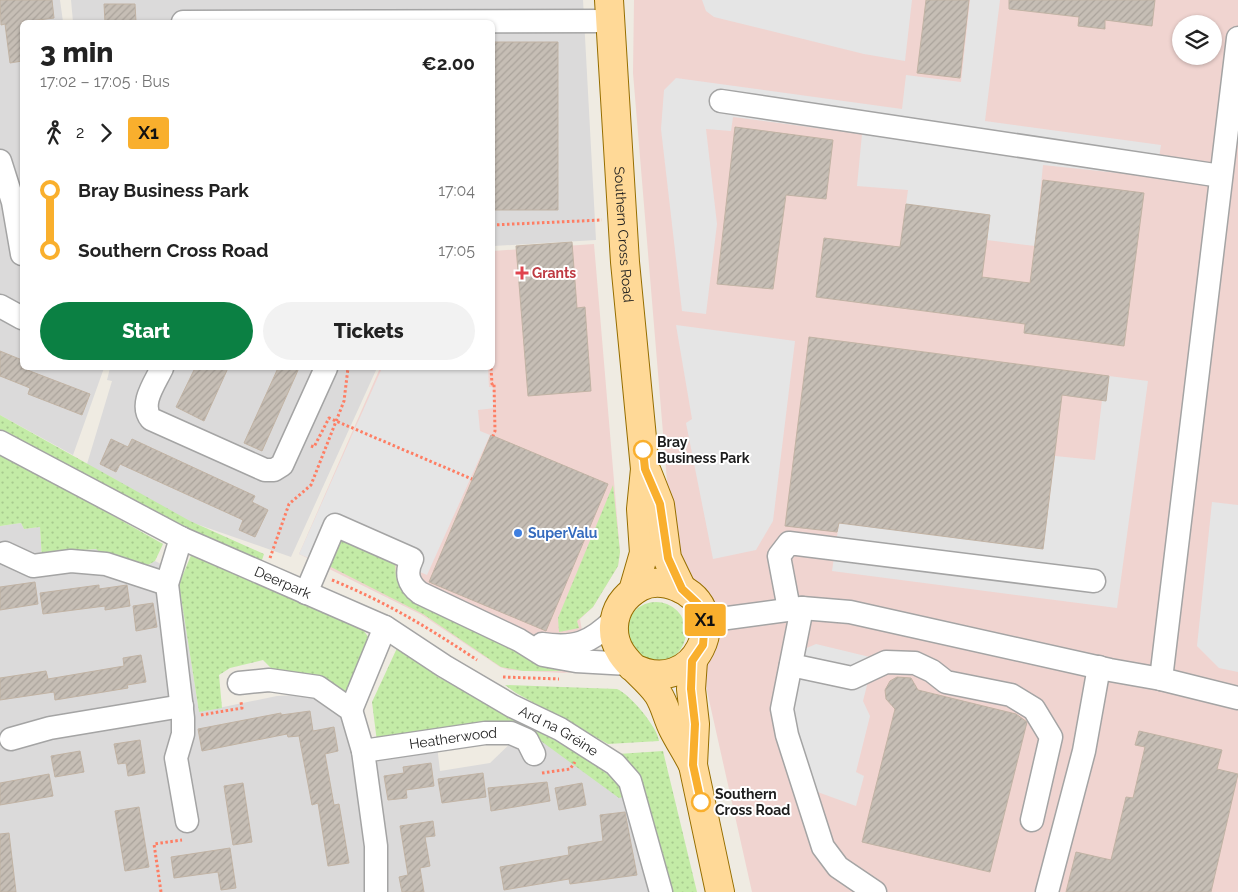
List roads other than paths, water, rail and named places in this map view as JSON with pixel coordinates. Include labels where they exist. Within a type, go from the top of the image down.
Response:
[{"type":"main road","name":"Southern Cross Road","points":[[610,10],[622,219],[645,469],[641,509],[644,553],[633,591],[621,604],[614,620]]},
{"type":"main road","name":"Southern Cross Road","points":[[645,469],[660,504],[668,558],[682,589],[698,604],[705,621]]},
{"type":"main road","points":[[633,591],[655,583],[670,584],[682,589]]},
{"type":"main road","points":[[614,620],[616,643],[631,666],[658,694],[666,707],[672,728],[693,765]]},
{"type":"main road","points":[[631,666],[644,673],[669,674],[681,670],[692,661],[703,645],[705,621]]},
{"type":"main road","points":[[692,661],[691,689],[695,724],[693,765],[720,892]]},
{"type":"street","points":[[458,20],[610,10]]},
{"type":"street","points":[[1161,678],[1238,38]]},
{"type":"street","points":[[721,100],[1221,176]]},
{"type":"street","points":[[0,161],[13,202],[20,242]]},
{"type":"street","points":[[0,306],[20,316]]},
{"type":"street","points":[[161,370],[146,404],[146,412],[151,419],[265,470],[274,470],[282,465],[325,370]]},
{"type":"street","name":"Deerpark","points":[[0,442],[181,538],[310,583],[385,627]]},
{"type":"street","points":[[310,583],[335,525],[412,559],[408,575],[414,588],[518,640],[543,655],[559,659],[631,666]]},
{"type":"street","points":[[181,538],[167,584],[182,712],[183,734],[176,758],[188,830]]},
{"type":"street","points":[[875,892],[838,867],[823,846],[787,735],[782,709],[791,665],[795,609],[779,556],[789,543],[1094,581]]},
{"type":"street","points":[[5,553],[32,566],[71,561],[106,564],[167,584]]},
{"type":"street","points":[[705,621],[795,609],[850,612],[1100,667],[1161,678],[1238,698]]},
{"type":"street","points":[[518,640],[568,646],[595,637],[614,620]]},
{"type":"street","points":[[376,892],[376,846],[363,751],[351,710],[385,627]]},
{"type":"street","name":"Ard na Gréine","points":[[385,627],[444,666],[512,706],[560,729],[615,764],[630,781],[660,892]]},
{"type":"street","points":[[791,665],[852,678],[886,662],[915,664],[932,671],[946,682],[1011,695],[1034,709],[1051,737],[1032,820]]},
{"type":"street","points":[[1047,892],[1084,751],[1100,667]]},
{"type":"street","points":[[239,684],[269,680],[318,687],[351,710]]},
{"type":"street","points":[[11,739],[50,728],[182,712]]},
{"type":"street","name":"Heatherwood","points":[[363,751],[485,734],[511,733],[527,740],[536,764]]},
{"type":"place","name":"Grants","points":[[522,273]]},
{"type":"place","name":"Bray Business Park","points":[[643,450]]},
{"type":"place","name":"SuperValu","points":[[518,533]]},
{"type":"place","name":"Southern Cross Road","points":[[701,802]]}]
